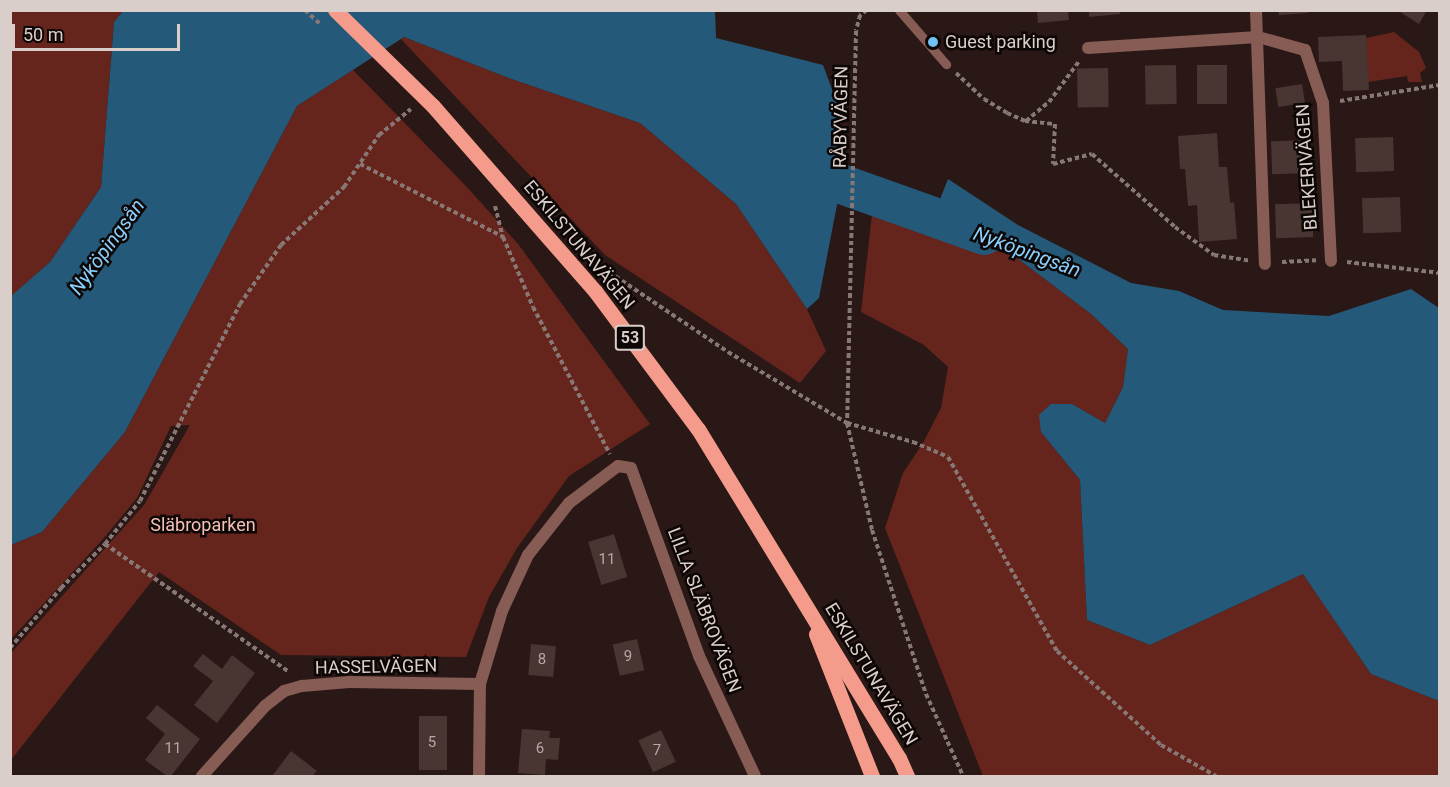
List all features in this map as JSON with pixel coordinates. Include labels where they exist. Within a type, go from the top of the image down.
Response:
[{"type":"main road","name":"ESKILSTUNAVÄGEN","points":[[335,10],[433,106],[608,309],[698,429],[899,758],[907,777]]},
{"type":"main road","name":"ESKILSTUNAVÄGEN","points":[[799,592],[872,777]]},
{"type":"street","points":[[1256,10],[1265,264]]},
{"type":"street","name":"BLEKERIVÄGEN","points":[[1088,48],[1258,37],[1305,50],[1323,103],[1331,261]]},
{"type":"street","points":[[479,777],[480,684],[502,611],[528,555],[569,503],[618,466]]},
{"type":"street","name":"LILLA SLÄBROVÄGEN","points":[[618,466],[631,468],[699,656],[755,777]]},
{"type":"street","name":"HASSELVÄGEN","points":[[202,777],[265,706],[284,691],[302,686],[349,682],[480,684]]},
{"type":"lane","points":[[899,10],[946,64]]},
{"type":"path","name":"RÅBYVÄGEN","points":[[867,10],[860,15],[856,31],[856,117],[847,423],[872,530],[926,694],[963,777]]},
{"type":"path","points":[[1025,121],[1049,102],[1088,48]]},
{"type":"path","points":[[946,64],[984,99],[1025,121],[1055,124],[1053,165],[1092,154],[1174,227],[1214,255],[1265,264],[1331,261],[1440,273]]},
{"type":"path","points":[[1323,103],[1440,85]]},
{"type":"path","points":[[10,648],[61,588],[105,544],[140,501],[240,304],[280,245],[344,187],[379,135],[411,109],[418,118]]},
{"type":"path","points":[[360,164],[503,237]]},
{"type":"path","points":[[495,202],[503,237],[532,307],[594,427],[618,466]]},
{"type":"path","points":[[592,260],[728,352],[847,423],[913,442],[948,457],[1057,651],[1161,745],[1216,777]]},
{"type":"path","points":[[105,544],[286,669],[302,686]]},
{"type":"green space","points":[[11,11],[123,11],[114,22],[101,187],[50,262],[11,297]]},
{"type":"green space","points":[[1394,32],[1419,52],[1426,68],[1420,73],[1422,82],[1408,82],[1407,76],[1368,82],[1366,38]]},
{"type":"green space","points":[[404,37],[506,77],[640,123],[736,204],[807,309],[826,351],[800,383],[605,255],[401,39]]},
{"type":"green space","name":"Släbroparken","points":[[353,70],[466,186],[518,244],[650,424],[569,476],[517,548],[489,597],[466,657],[281,655],[159,572],[11,760],[11,653],[144,505],[190,425],[171,426],[137,498],[103,539],[11,639],[11,545],[42,532],[125,432],[297,106]]},
{"type":"green space","points":[[872,214],[931,222],[1017,258],[1091,314],[1128,349],[1123,387],[1105,423],[1072,404],[1041,432],[1080,480],[1087,620],[1150,645],[1303,574],[1371,674],[1439,701],[1439,776],[983,776],[885,528],[903,473],[923,443],[941,408],[948,367],[924,345],[861,312]]},
{"type":"water","points":[[123,11],[715,11],[716,38],[823,65],[836,100],[841,184],[819,298],[807,309],[736,204],[640,123],[506,77],[404,37],[297,106],[125,432],[42,532],[11,545],[10,297],[50,262],[101,187],[114,22]]},
{"type":"water","points":[[948,179],[1018,225],[1131,283],[1179,291],[1223,310],[1329,316],[1411,289],[1439,308],[1439,701],[1371,674],[1303,574],[1150,645],[1087,620],[1080,480],[1041,432],[1039,415],[1051,404],[1072,404],[1105,423],[1123,387],[1128,349],[1091,314],[1017,258],[931,222]]},
{"type":"building","points":[[1037,10],[1068,10],[1069,20],[1038,23]]},
{"type":"building","points":[[1089,10],[1120,10],[1120,14],[1089,17]]},
{"type":"building","points":[[1278,10],[1308,10],[1308,13],[1279,15]]},
{"type":"building","points":[[1397,10],[1427,10],[1419,24]]},
{"type":"building","points":[[1366,35],[1369,90],[1343,91],[1342,61],[1319,62],[1318,37]]},
{"type":"building","points":[[1176,65],[1177,104],[1146,105],[1145,66]]},
{"type":"building","points":[[1197,65],[1227,65],[1227,104],[1197,104]]},
{"type":"building","points":[[1108,68],[1109,107],[1078,108],[1077,69]]},
{"type":"building","points":[[1302,84],[1305,103],[1278,107],[1275,88]]},
{"type":"building","points":[[1217,133],[1219,167],[1227,167],[1230,203],[1234,202],[1237,239],[1199,242],[1197,205],[1188,206],[1185,169],[1180,169],[1178,136]]},
{"type":"building","points":[[1393,137],[1394,171],[1356,172],[1355,138]]},
{"type":"building","points":[[1308,140],[1309,173],[1272,174],[1271,141]]},
{"type":"building","points":[[1400,197],[1401,232],[1363,233],[1362,198]]},
{"type":"building","points":[[1312,203],[1313,237],[1276,238],[1275,204]]},
{"type":"building","points":[[614,534],[627,577],[601,585],[588,542]]},
{"type":"building","points":[[637,639],[644,670],[620,676],[613,645]]},
{"type":"building","points":[[531,644],[556,646],[553,677],[528,675]]},
{"type":"building","points":[[203,654],[222,669],[232,655],[255,673],[217,723],[194,705],[213,681],[193,666]]},
{"type":"building","points":[[157,705],[200,739],[171,776],[167,776],[145,760],[165,734],[146,718]]},
{"type":"building","points":[[419,716],[447,716],[447,770],[419,770]]},
{"type":"building","points":[[522,729],[550,731],[549,738],[560,738],[558,760],[546,759],[545,775],[518,773]]},
{"type":"building","points":[[661,730],[676,762],[653,772],[638,741]]},
{"type":"building","points":[[291,751],[317,771],[312,776],[272,776]]},
{"type":"waterway","name":"Nyköpingsån","points":[[786,183],[841,184],[984,235]]},
{"type":"place","name":"Guest parking","points":[[933,42]]}]
